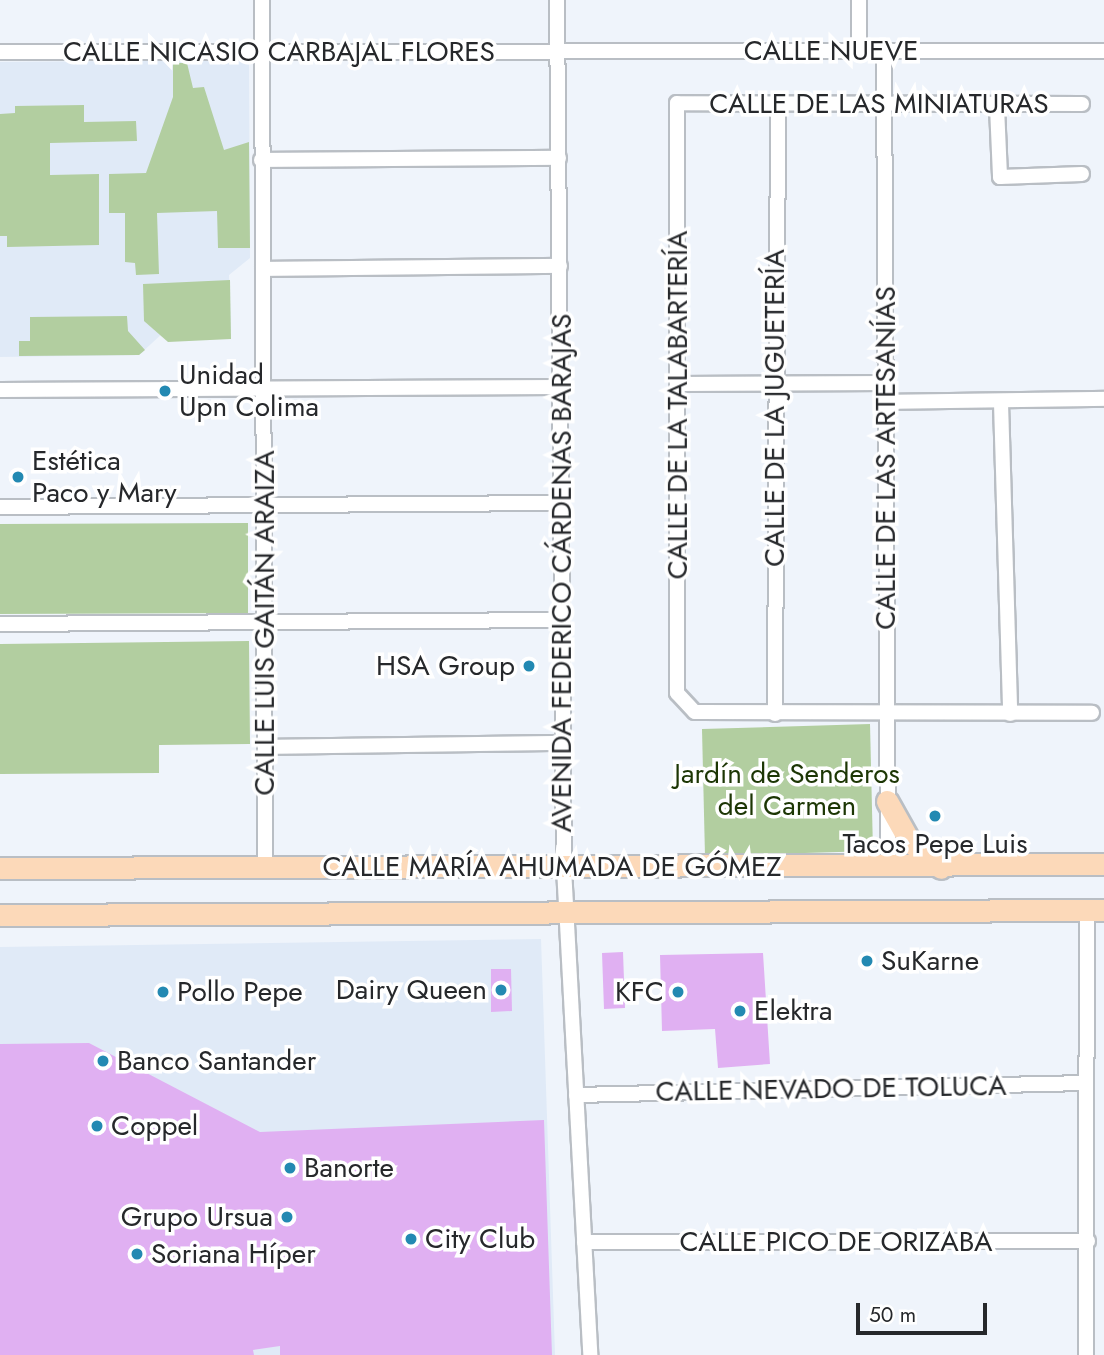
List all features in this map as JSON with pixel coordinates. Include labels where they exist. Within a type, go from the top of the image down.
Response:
[{"type":"main road","points":[[887,801],[910,842],[941,868]]},
{"type":"main road","name":"CALLE MARÍA AHUMADA DE GÓMEZ","points":[[0,868],[941,868],[1104,864]]},
{"type":"main road","name":"CALLE MARÍA AHUMADA DE GÓMEZ","points":[[0,915],[566,915],[1096,910]]},
{"type":"street","name":"CALLE LUIS GAITÁN ARAIZA","points":[[262,0],[265,869]]},
{"type":"street","name":"AVENIDA FEDERICO CÁRDENAS BARAJAS","points":[[557,0],[564,868],[590,1355]]},
{"type":"street","points":[[859,0],[859,51]]},
{"type":"street","name":"CALLE NICASIO CARBAJAL FLORES","points":[[0,52],[558,51]]},
{"type":"street","name":"CALLE NUEVE","points":[[558,51],[1104,51]]},
{"type":"street","name":"CALLE DE LAS ARTESANÍAS","points":[[884,51],[888,866]]},
{"type":"street","name":"CALLE DE LAS MINIATURAS","points":[[677,103],[884,107],[1082,104]]},
{"type":"street","name":"CALLE DE LA TALABARTERÍA","points":[[677,103],[680,384],[677,693],[684,705],[695,712],[775,714]]},
{"type":"street","name":"CALLE DE LA JUGUETERÍA","points":[[775,714],[773,383],[778,103]]},
{"type":"street","points":[[997,107],[999,177],[1082,174]]},
{"type":"street","points":[[261,160],[559,158]]},
{"type":"street","points":[[263,270],[560,266]]},
{"type":"street","points":[[680,384],[885,383]]},
{"type":"street","points":[[0,390],[560,387]]},
{"type":"street","points":[[885,402],[1001,403],[1104,399]]},
{"type":"street","points":[[1001,403],[1010,714]]},
{"type":"street","points":[[0,507],[561,503]]},
{"type":"street","points":[[0,624],[562,620]]},
{"type":"street","points":[[775,714],[1091,713]]},
{"type":"street","points":[[266,747],[564,743]]},
{"type":"street","points":[[1086,1355],[1088,1241],[1085,1083],[1096,910]]},
{"type":"street","name":"CALLE NEVADO DE TOLUCA","points":[[576,1095],[1085,1083]]},
{"type":"street","name":"CALLE PICO DE ORIZABA","points":[[584,1242],[1088,1241]]},
{"type":"shaded area","points":[[249,60],[250,258],[229,275],[231,330],[164,332],[139,355],[0,357],[0,62]]},
{"type":"shaded area","points":[[541,939],[555,1355],[0,1355],[0,947]]},
{"type":"green space","points":[[173,63],[187,63],[193,88],[204,87],[224,150],[249,142],[250,248],[218,248],[217,211],[157,213],[159,274],[136,275],[135,263],[125,262],[125,213],[109,213],[109,174],[146,173],[173,97]]},
{"type":"green space","points":[[84,105],[84,122],[136,121],[137,141],[50,143],[50,175],[99,174],[99,245],[7,247],[7,236],[0,236],[0,114],[15,113],[15,106]]},
{"type":"green space","points":[[230,280],[231,339],[168,342],[144,321],[143,284]]},
{"type":"green space","points":[[127,316],[128,331],[145,350],[139,355],[19,356],[19,341],[30,341],[30,317]]},
{"type":"green space","points":[[248,523],[248,613],[0,614],[0,524]]},
{"type":"green space","points":[[249,641],[250,744],[159,745],[159,773],[0,774],[0,644]]},
{"type":"green space","name":"Jardín de Senderos del Carmen","points":[[870,724],[873,851],[705,856],[702,729]]},
{"type":"building","points":[[623,952],[625,1008],[604,1009],[602,953]]},
{"type":"building","points":[[763,953],[770,1064],[718,1068],[715,1029],[662,1031],[660,955]]},
{"type":"building","name":"Dairy Queen","points":[[491,969],[511,969],[512,1011],[491,1012]]},
{"type":"building","points":[[89,1043],[260,1132],[544,1120],[552,1355],[280,1355],[280,1346],[253,1350],[254,1355],[0,1355],[0,1044]]},
{"type":"place","name":"Unidad Upn Colima","points":[[165,391]]},
{"type":"place","name":"Estética Paco y Mary","points":[[18,477]]},
{"type":"place","name":"HSA Group","points":[[529,666]]},
{"type":"place","name":"Tacos Pepe Luis","points":[[935,816]]},
{"type":"place","name":"SuKarne","points":[[867,961]]},
{"type":"place","name":"Dairy Queen","points":[[501,990]]},
{"type":"place","name":"Pollo Pepe","points":[[163,992]]},
{"type":"place","name":"KFC","points":[[678,992]]},
{"type":"place","name":"Elektra","points":[[740,1011]]},
{"type":"place","name":"Banco Santander","points":[[103,1061]]},
{"type":"place","name":"Coppel","points":[[97,1126]]},
{"type":"place","name":"Banorte","points":[[290,1168]]},
{"type":"place","name":"Grupo Ursua","points":[[287,1217]]},
{"type":"place","name":"City Club","points":[[411,1239]]},
{"type":"place","name":"Soriana Híper","points":[[137,1254]]}]
